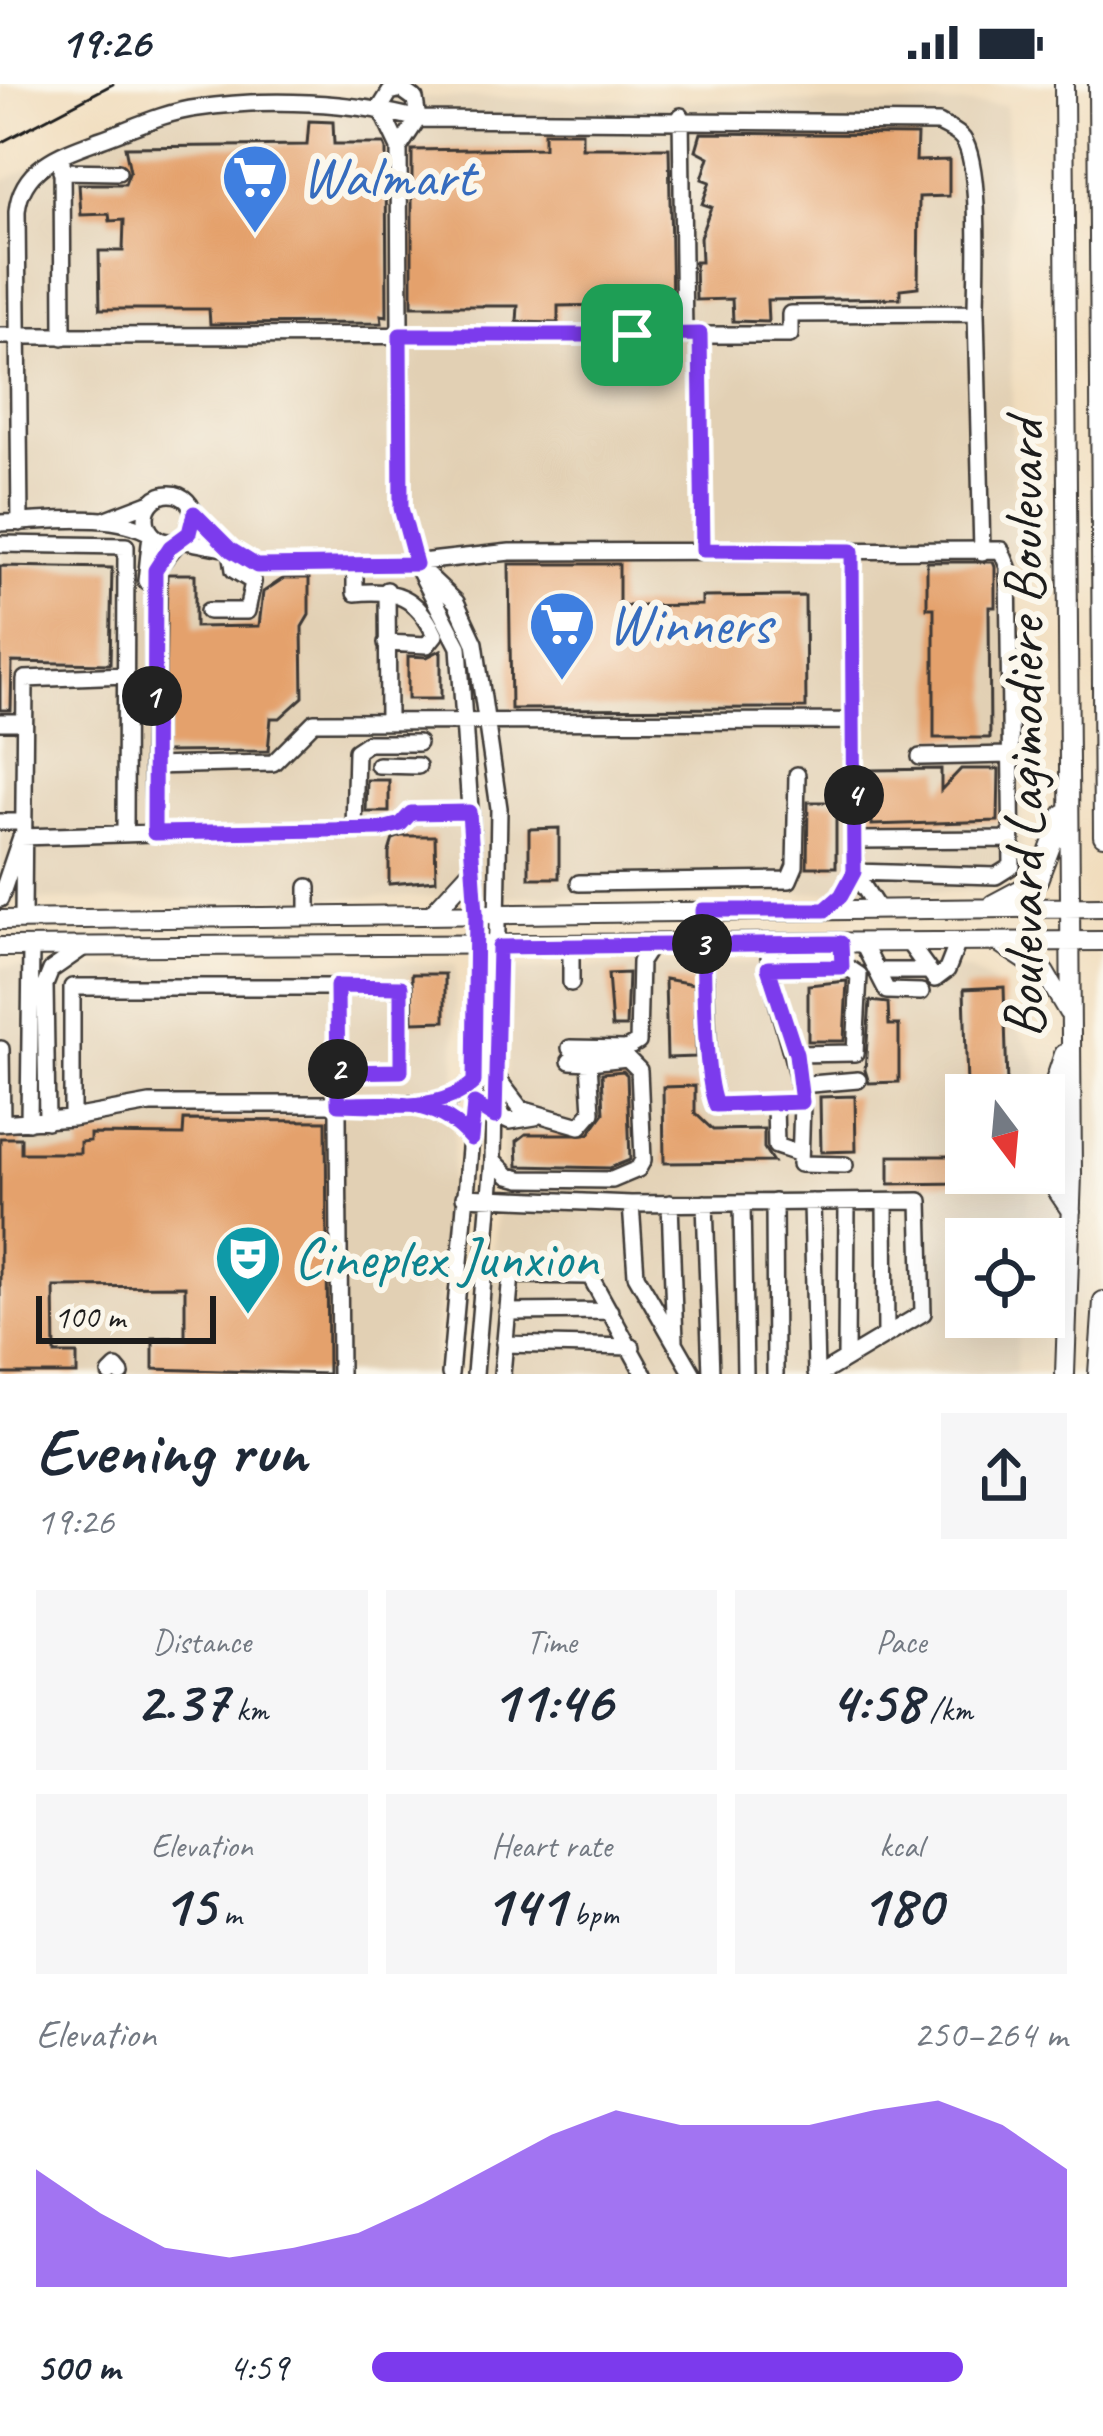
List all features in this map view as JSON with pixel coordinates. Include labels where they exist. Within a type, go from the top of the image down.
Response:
[{"type":"main road","name":"Boulevard Lagimodière Boulevard","points":[[1064,84],[1072,1213],[1065,1374]]},
{"type":"main road","name":"Boulevard Lagimodière Boulevard","points":[[1098,84],[1103,836]]},
{"type":"main road","points":[[980,908],[1021,893],[1038,880],[1069,798]]},
{"type":"main road","points":[[432,914],[473,869]]},
{"type":"main road","points":[[0,920],[1103,907]]},
{"type":"main road","points":[[703,910],[704,944]]},
{"type":"main road","points":[[0,944],[22,920]]},
{"type":"main road","points":[[31,947],[60,920]]},
{"type":"main road","points":[[0,944],[499,947],[1103,940]]},
{"type":"main road","points":[[996,942],[1045,973],[1070,1025],[1056,1074]]},
{"type":"main road","points":[[1059,1194],[1072,1213]]},
{"type":"main road","points":[[1098,1374],[1103,1300]]},
{"type":"street","points":[[380,108],[390,92],[401,89],[415,99],[418,119],[399,148]]},
{"type":"street","points":[[20,523],[18,196],[36,171],[194,108],[380,108],[418,119],[914,120],[956,132],[968,150],[976,210],[982,552]]},
{"type":"street","points":[[380,108],[399,148],[401,508],[416,564],[459,647],[476,913],[474,1104],[450,1374]]},
{"type":"street","points":[[681,118],[703,550]]},
{"type":"street","points":[[62,163],[118,172]]},
{"type":"street","points":[[62,163],[63,338]]},
{"type":"street","points":[[0,336],[790,334],[790,314],[976,314]]},
{"type":"street","points":[[99,522],[175,494],[231,550],[257,566],[416,564],[510,552],[1001,550],[1008,567],[1012,866],[996,876],[854,872]]},
{"type":"street","points":[[151,502],[145,515],[151,534],[146,582],[151,632]]},
{"type":"street","points":[[154,833],[151,632],[155,570],[193,526],[194,513]]},
{"type":"street","points":[[0,523],[99,522],[168,542],[231,550]]},
{"type":"street","points":[[0,544],[126,546],[125,834]]},
{"type":"street","points":[[208,611],[250,608],[253,582],[234,570],[231,550]]},
{"type":"street","points":[[825,910],[841,896],[854,872],[852,551]]},
{"type":"street","points":[[416,564],[443,585],[469,623],[489,722],[499,808],[492,1197],[475,1374]]},
{"type":"street","points":[[355,566],[355,593],[387,590],[407,596],[435,638],[427,646],[386,644]]},
{"type":"street","points":[[387,590],[388,720]]},
{"type":"street","points":[[22,920],[25,679],[126,675]]},
{"type":"street","points":[[152,766],[273,763],[314,722],[852,721]]},
{"type":"street","points":[[0,722],[22,722]]},
{"type":"street","points":[[349,722],[350,829]]},
{"type":"street","points":[[350,829],[356,751],[368,743],[418,743]]},
{"type":"street","points":[[920,757],[1010,755]]},
{"type":"street","points":[[378,765],[418,766]]},
{"type":"street","points":[[579,883],[784,882],[794,875],[797,775]]},
{"type":"street","points":[[0,822],[21,830],[125,834],[350,829],[401,824],[411,813],[469,812]]},
{"type":"street","points":[[0,899],[21,830]]},
{"type":"street","points":[[854,840],[1010,839]]},
{"type":"street","points":[[854,872],[878,909]]},
{"type":"street","points":[[719,882],[737,910]]},
{"type":"street","points":[[638,912],[651,883]]},
{"type":"street","points":[[308,886],[308,916]]},
{"type":"street","points":[[862,942],[887,991],[920,992]]},
{"type":"street","points":[[908,942],[935,979],[947,970],[958,942]]},
{"type":"street","points":[[841,943],[842,967]]},
{"type":"street","points":[[704,944],[716,1105],[802,1102]]},
{"type":"street","points":[[493,1160],[509,1176],[521,1179],[612,1180],[638,1169],[643,1160],[639,1070],[627,1058],[589,1062],[570,1055],[626,1049],[638,1042],[640,962],[652,945]]},
{"type":"street","points":[[769,945],[768,968],[796,1054],[802,1102],[800,1164],[845,1165]]},
{"type":"street","points":[[571,946],[571,983]]},
{"type":"street","points":[[31,947],[38,1121]]},
{"type":"street","points":[[38,1121],[45,985],[50,970],[84,947]]},
{"type":"street","points":[[768,968],[842,967],[859,975],[855,1053],[796,1054]]},
{"type":"street","points":[[877,970],[929,971]]},
{"type":"street","points":[[337,986],[340,1374]]},
{"type":"street","points":[[72,1118],[72,987],[401,987],[401,1071],[338,1072]]},
{"type":"street","points":[[0,1049],[1,1123],[72,1118],[150,1104],[422,1104],[452,1098],[474,1082]]},
{"type":"street","points":[[496,1076],[511,1099],[535,1117],[569,1127],[586,1122],[592,1112],[589,1062]]},
{"type":"street","points":[[800,1084],[858,1079]]},
{"type":"street","points":[[422,1104],[443,1112],[471,1139]]},
{"type":"street","points":[[474,1104],[510,1121],[535,1117]]},
{"type":"street","points":[[775,1104],[776,1146],[800,1154]]},
{"type":"street","points":[[464,1197],[631,1204],[774,1202],[812,1202],[885,1202],[920,1201],[922,1313],[819,1374],[812,1202]]},
{"type":"street","points":[[774,1202],[775,1374]]},
{"type":"street","points":[[846,1359],[847,1202]]},
{"type":"street","points":[[885,1202],[886,1335]]},
{"type":"street","points":[[670,1203],[675,1344]]},
{"type":"street","points":[[705,1203],[711,1374]]},
{"type":"street","points":[[742,1203],[745,1374]]},
{"type":"street","points":[[631,1204],[636,1275],[693,1374]]},
{"type":"street","points":[[502,1374],[511,1275],[590,1276],[644,1374]]},
{"type":"street","points":[[507,1312],[610,1311]]},
{"type":"street","points":[[504,1344],[632,1347]]},
{"type":"street","points":[[110,1374],[116,1368],[121,1374]]},
{"type":"shaded area","points":[[179,94],[1006,105],[1022,864],[988,891],[0,901],[0,183]]},
{"type":"shaded area","points":[[866,960],[969,969],[993,983],[1038,1064],[1037,1074],[945,1074],[945,1194],[1028,1194],[1027,1218],[945,1218],[945,1338],[1018,1338],[1015,1374],[482,1374],[504,1136],[511,969]]},
{"type":"shaded area","points":[[456,964],[455,1135],[433,1374],[0,1374],[0,967]]},
{"type":"building","name":"Walmart","points":[[309,121],[333,122],[334,144],[384,144],[386,149],[387,316],[381,315],[382,323],[210,324],[209,309],[100,309],[99,251],[123,251],[124,220],[110,221],[109,214],[81,215],[79,184],[125,184],[130,171],[125,147],[307,145]]},
{"type":"building","points":[[544,132],[582,132],[582,148],[669,148],[672,304],[558,306],[558,323],[517,322],[518,306],[412,306],[412,150],[544,148]]},
{"type":"building","points":[[701,133],[917,135],[916,161],[949,160],[949,196],[919,197],[918,287],[900,289],[900,298],[767,300],[768,322],[733,321],[732,299],[696,300],[695,262],[701,262],[700,237],[711,207],[702,204],[710,182],[702,179],[709,157],[696,150]]},
{"type":"building","points":[[927,562],[993,562],[995,567],[995,607],[989,607],[990,738],[934,738],[934,608],[927,608]]},
{"type":"building","points":[[509,564],[619,564],[619,606],[702,605],[702,597],[805,596],[806,708],[511,709]]},
{"type":"building","points":[[0,566],[112,568],[110,664],[12,662],[11,710],[0,710]]},
{"type":"building","points":[[167,574],[195,574],[195,627],[259,626],[263,592],[284,578],[309,578],[309,615],[302,627],[303,697],[280,718],[271,718],[268,751],[164,752]]},
{"type":"building","points":[[441,650],[441,699],[408,699],[408,656],[427,657]]},
{"type":"building","points":[[941,769],[941,790],[961,769],[999,769],[998,821],[872,825],[872,770]]},
{"type":"building","points":[[367,780],[389,780],[389,812],[366,812]]},
{"type":"building","points":[[808,802],[836,802],[836,867],[807,867]]},
{"type":"building","points":[[559,828],[559,878],[529,878],[529,829]]},
{"type":"building","points":[[435,836],[436,880],[389,884],[389,852],[393,839]]},
{"type":"building","points":[[628,973],[626,1027],[612,1027],[608,974]]},
{"type":"building","points":[[412,974],[445,974],[445,1021],[413,1022]]},
{"type":"building","points":[[665,979],[694,984],[696,1057],[667,1058]]},
{"type":"building","points":[[847,981],[844,1041],[808,1041],[808,985]]},
{"type":"building","points":[[1004,987],[1007,1074],[967,1074],[964,989]]},
{"type":"building","points":[[870,1001],[888,1003],[889,1025],[899,1025],[899,1082],[869,1083],[865,1070]]},
{"type":"building","points":[[623,1071],[627,1075],[630,1160],[610,1168],[518,1166],[517,1141],[526,1134],[589,1134],[604,1113],[602,1073]]},
{"type":"building","points":[[695,1086],[695,1113],[713,1130],[764,1129],[764,1148],[773,1162],[664,1163],[663,1087]]},
{"type":"building","points":[[855,1096],[856,1151],[821,1152],[820,1097]]},
{"type":"building","points":[[184,1120],[326,1121],[328,1374],[153,1369],[153,1338],[185,1337],[185,1286],[54,1287],[55,1354],[77,1354],[77,1374],[0,1374],[0,1138],[21,1138],[21,1153],[80,1153],[80,1142],[90,1141],[90,1134],[183,1135]]},
{"type":"building","points":[[889,1156],[945,1156],[945,1183],[889,1184]]},
{"type":"railway","points":[[0,143],[113,84]]},
{"type":"place","name":"Walmart","points":[[255,236]]},
{"type":"place","name":"Winners","points":[[562,683]]},
{"type":"place","name":"Cineplex Junxion","points":[[248,1317]]},
{"type":"route","points":[[632,335],[400,335],[401,508],[405,538],[416,564],[257,566],[231,550],[194,513],[189,533],[170,547],[155,570],[151,632],[154,833],[382,829],[401,824],[411,813],[469,812],[476,913],[474,1082],[452,1098],[422,1104],[338,1104],[337,986],[401,987],[401,1071],[338,1072],[338,1104],[422,1104],[443,1112],[471,1139],[474,1104],[495,1117],[499,947],[704,944],[769,945],[841,943],[842,967],[768,968],[796,1054],[802,1102],[716,1105],[709,1070],[709,1004],[705,976],[704,944],[703,910],[825,910],[841,896],[854,872],[852,551],[703,550],[700,334],[632,335]]}]
